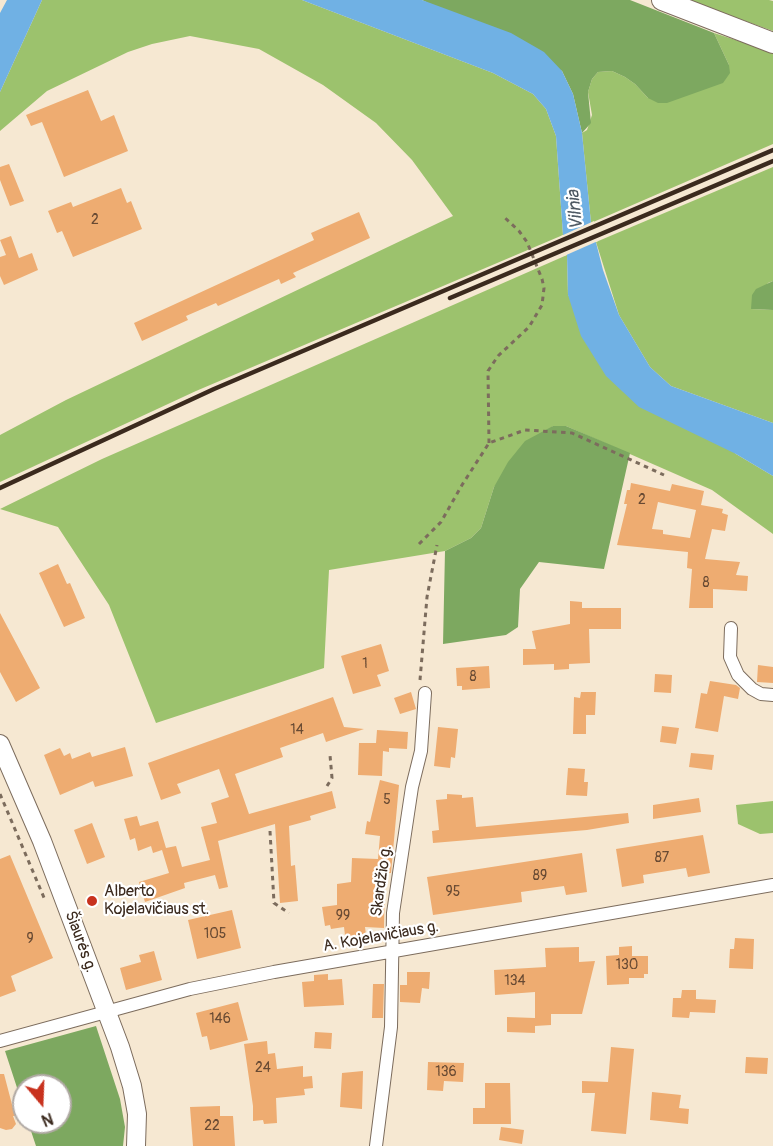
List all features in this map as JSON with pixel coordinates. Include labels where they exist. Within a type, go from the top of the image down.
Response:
[{"type":"main road","points":[[662,0],[773,43]]},
{"type":"main road","name":"Šiaurės g.","points":[[0,744],[42,841],[132,1086],[137,1114],[136,1146]]},
{"type":"street","points":[[731,628],[730,657],[738,675],[752,689],[761,694],[773,695]]},
{"type":"street","name":"Skardžio g.","points":[[376,1146],[391,1028],[393,913],[412,788],[421,751],[426,693]]},
{"type":"street","name":"A. Kojelavičiaus g.","points":[[0,1041],[190,989],[773,885]]},
{"type":"path","points":[[419,544],[441,522],[489,443],[488,371],[498,356],[529,327],[542,305],[544,288],[542,279],[527,242],[504,216]]},
{"type":"path","points":[[489,443],[525,430],[572,433],[664,475]]},
{"type":"path","points":[[420,680],[427,597],[436,545]]},
{"type":"path","points":[[327,786],[332,778],[330,755]]},
{"type":"path","points":[[0,794],[45,900]]},
{"type":"path","points":[[270,831],[274,903],[289,913]]},
{"type":"green space","points":[[42,0],[302,0],[493,73],[533,94],[546,109],[556,136],[563,235],[196,391],[0,482],[0,435],[66,400],[453,216],[412,160],[376,123],[323,85],[259,49],[190,36],[128,52],[47,91],[0,131],[0,92]]},
{"type":"green space","points":[[422,0],[630,0],[714,33],[729,65],[730,73],[723,83],[667,103],[658,103],[648,98],[625,77],[612,71],[598,72],[592,79],[588,92],[591,123],[582,133],[573,94],[562,71]]},
{"type":"green space","points":[[687,0],[773,1],[773,31]]},
{"type":"green space","points":[[714,33],[773,52],[773,144],[591,223],[582,133],[587,130],[592,115],[588,92],[592,79],[598,72],[612,71],[635,84],[648,98],[729,65]]},
{"type":"green space","points":[[773,167],[773,281],[768,283],[751,309],[773,310],[773,423],[671,386],[650,367],[619,315],[596,242]]},
{"type":"green space","points":[[567,255],[568,295],[736,454],[773,476],[773,534],[712,490],[566,426],[553,426],[494,487],[481,528],[471,538],[445,551],[329,570],[324,668],[156,723],[109,605],[58,527],[0,509],[102,459]]},
{"type":"green space","points":[[773,281],[773,310],[751,309],[752,295],[756,289]]},
{"type":"green space","points":[[553,426],[566,426],[630,453],[604,569],[539,562],[520,589],[518,627],[506,635],[443,644],[445,551],[471,538],[481,528],[494,487],[508,462],[525,441]]},
{"type":"green space","points":[[773,801],[773,833],[760,834],[738,824],[736,805]]},
{"type":"green space","points":[[96,1026],[120,1099],[125,1127],[123,1146],[36,1146],[32,1134],[72,1134],[72,1074],[13,1074],[5,1051]]},
{"type":"water","points":[[7,0],[42,0],[0,92],[0,13]]},
{"type":"water","name":"Vilnia","points":[[302,0],[422,0],[511,33],[544,52],[562,71],[573,94],[582,133],[591,223],[603,270],[619,315],[650,367],[671,386],[773,423],[773,476],[736,454],[639,407],[606,376],[581,336],[568,295],[567,255],[563,235],[556,136],[546,109],[533,94],[493,73]]},
{"type":"pier","points":[[594,221],[598,241],[564,256],[561,236]]},
{"type":"building","points":[[88,90],[101,121],[114,115],[128,151],[64,177],[42,122],[31,126],[26,115]]},
{"type":"building","points":[[9,164],[24,201],[10,206],[0,180],[0,167]]},
{"type":"building","points":[[121,188],[127,203],[131,201],[142,229],[73,257],[62,231],[57,233],[48,211],[71,202],[73,207]]},
{"type":"building","points":[[359,212],[370,238],[293,273],[296,277],[281,284],[279,279],[218,306],[216,303],[186,316],[188,320],[142,341],[134,323],[314,240],[311,233]]},
{"type":"building","points":[[11,236],[19,258],[32,253],[38,270],[4,285],[0,276],[0,257],[6,255],[0,240]]},
{"type":"building","points":[[631,483],[670,491],[672,484],[704,491],[701,505],[723,509],[722,513],[728,515],[725,531],[712,529],[705,559],[740,562],[736,575],[748,576],[747,591],[713,589],[713,608],[689,608],[692,569],[687,568],[688,552],[617,545],[627,504],[624,504],[627,490],[630,490]],"holes":[[[658,502],[696,510],[690,538],[663,534],[663,530],[652,529]]]},
{"type":"building","points":[[58,564],[67,584],[70,583],[85,618],[64,627],[39,573]]},
{"type":"building","points":[[570,601],[582,602],[582,608],[621,608],[621,629],[589,629],[590,663],[569,664],[569,669],[554,670],[554,664],[523,665],[523,649],[536,649],[532,631],[570,624]]},
{"type":"building","points":[[0,613],[40,688],[16,702],[0,672]]},
{"type":"building","points":[[381,644],[389,671],[377,675],[381,686],[353,694],[341,656]]},
{"type":"building","points":[[758,665],[773,667],[773,683],[757,682]]},
{"type":"building","points":[[489,666],[490,688],[462,690],[462,686],[457,686],[456,668]]},
{"type":"building","points":[[655,674],[672,675],[671,693],[654,692]]},
{"type":"building","points":[[710,681],[736,685],[740,688],[738,699],[724,696],[718,732],[695,728],[701,693],[707,694]]},
{"type":"building","points":[[411,692],[416,709],[400,714],[394,698]]},
{"type":"building","points":[[581,692],[596,692],[595,715],[586,715],[586,734],[573,734],[574,697],[580,698]]},
{"type":"building","points":[[333,697],[344,727],[364,729],[326,742],[323,733],[280,748],[283,757],[235,774],[249,814],[332,791],[336,808],[310,816],[311,820],[289,826],[291,866],[295,865],[298,901],[280,903],[275,824],[218,841],[228,887],[219,889],[215,875],[184,883],[185,888],[145,902],[139,882],[169,873],[162,850],[153,853],[151,846],[138,851],[135,838],[130,840],[124,819],[137,816],[140,826],[158,821],[166,848],[176,846],[182,867],[210,860],[201,827],[217,823],[211,803],[229,797],[219,769],[177,784],[181,793],[161,800],[148,763]]},
{"type":"building","points":[[662,726],[679,728],[676,744],[660,742]]},
{"type":"building","points":[[438,727],[458,729],[455,758],[451,757],[450,768],[434,766]]},
{"type":"building","points":[[377,730],[408,732],[407,749],[389,748],[389,752],[383,751],[382,776],[358,775],[359,743],[376,743]]},
{"type":"building","points":[[125,747],[133,776],[95,787],[93,781],[60,795],[44,755],[60,748],[64,756],[70,753],[72,759],[90,752],[92,757]]},
{"type":"building","points":[[691,753],[714,755],[712,770],[689,767]]},
{"type":"building","points":[[568,768],[585,769],[584,782],[588,782],[587,796],[566,795]]},
{"type":"building","points":[[380,780],[399,785],[391,873],[385,873],[384,928],[365,927],[367,942],[346,944],[344,927],[331,929],[330,925],[325,926],[322,907],[337,905],[337,884],[351,882],[352,858],[378,859],[380,836],[365,834]]},
{"type":"building","points":[[447,794],[462,795],[462,798],[473,797],[476,827],[628,813],[629,823],[587,830],[433,843],[432,831],[439,830],[436,800],[447,799]]},
{"type":"building","points":[[699,798],[701,812],[653,819],[653,805]]},
{"type":"building","points":[[92,823],[105,857],[87,864],[74,830]]},
{"type":"building","points":[[703,835],[710,873],[688,877],[686,868],[643,875],[644,883],[622,887],[616,849]]},
{"type":"building","points":[[582,853],[587,892],[566,895],[564,886],[521,892],[522,902],[433,915],[427,877]]},
{"type":"building","points":[[10,855],[53,958],[11,976],[16,991],[0,997],[0,859]]},
{"type":"building","points":[[232,910],[241,948],[197,959],[188,920]]},
{"type":"building","points":[[735,938],[754,939],[753,969],[729,968],[730,949],[734,949]]},
{"type":"building","points":[[632,946],[632,956],[648,956],[648,974],[644,974],[644,978],[629,978],[629,984],[607,985],[606,956],[619,955],[619,947]]},
{"type":"building","points":[[579,947],[579,962],[595,961],[582,1014],[551,1014],[551,1025],[535,1026],[535,1033],[507,1032],[507,1017],[535,1018],[535,992],[495,995],[494,970],[546,967],[545,948]]},
{"type":"building","points":[[154,951],[162,980],[126,990],[120,968],[141,962],[139,955]]},
{"type":"building","points":[[407,972],[430,972],[429,989],[422,988],[420,1003],[400,1002],[400,985],[407,985]]},
{"type":"building","points":[[328,974],[328,980],[342,979],[344,1005],[304,1007],[302,982],[314,981],[314,975]]},
{"type":"building","points":[[373,984],[384,984],[383,1018],[372,1018]]},
{"type":"building","points":[[682,990],[696,990],[696,999],[716,1000],[715,1013],[690,1012],[689,1018],[672,1017],[673,998],[681,998]]},
{"type":"building","points":[[238,1002],[248,1040],[210,1050],[207,1036],[202,1037],[196,1013]]},
{"type":"building","points":[[315,1032],[332,1033],[331,1049],[314,1048]]},
{"type":"building","points":[[267,1041],[268,1054],[275,1053],[277,1069],[303,1066],[303,1077],[312,1076],[313,1088],[304,1089],[305,1095],[276,1098],[277,1123],[264,1124],[263,1120],[253,1121],[244,1044]]},
{"type":"building","points":[[611,1047],[634,1049],[626,1134],[591,1131],[595,1093],[582,1093],[582,1081],[608,1082]]},
{"type":"building","points":[[746,1057],[768,1058],[767,1074],[745,1073]]},
{"type":"building","points":[[428,1062],[464,1063],[463,1082],[444,1081],[443,1091],[427,1090]]},
{"type":"building","points":[[363,1071],[362,1109],[340,1107],[342,1073]]},
{"type":"building","points":[[0,1074],[4,1074],[12,1105],[12,1129],[0,1128]]},
{"type":"building","points":[[485,1083],[510,1083],[511,1124],[473,1124],[473,1108],[485,1108]]},
{"type":"building","points":[[652,1092],[681,1095],[679,1108],[689,1109],[688,1124],[650,1120]]},
{"type":"building","points":[[220,1106],[220,1116],[233,1116],[235,1146],[193,1146],[190,1107]]},
{"type":"building","points":[[501,1127],[524,1130],[522,1144],[499,1140]]},
{"type":"railway","points":[[0,488],[214,389],[773,150]]},
{"type":"railway","points":[[450,298],[773,161]]},
{"type":"place","name":"Alberto Kojelavičiaus st.","points":[[92,901]]}]
